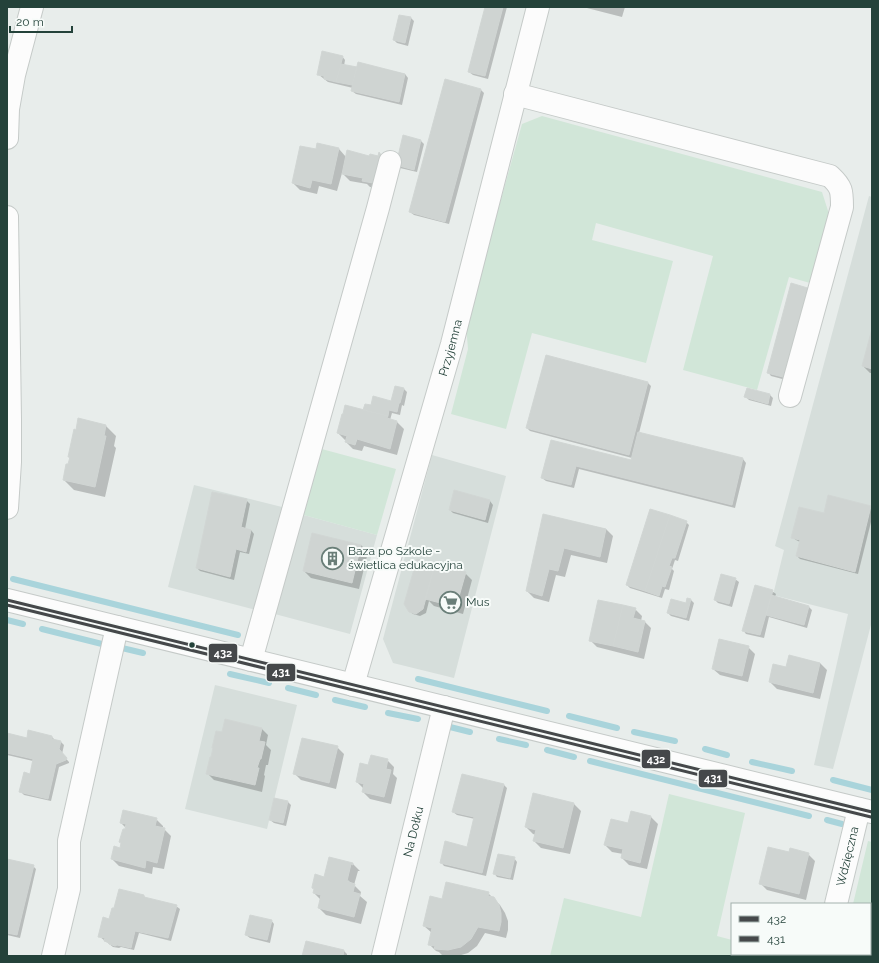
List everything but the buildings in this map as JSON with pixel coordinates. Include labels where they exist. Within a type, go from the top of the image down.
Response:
[{"type":"street","points":[[7,138],[8,109],[14,75],[32,7]]},
{"type":"street","name":"Przyjemna","points":[[353,685],[452,344],[538,7]]},
{"type":"street","points":[[515,94],[830,176],[838,184],[842,195],[842,207],[790,396]]},
{"type":"street","points":[[251,660],[390,162]]},
{"type":"street","points":[[7,217],[10,462],[7,508]]},
{"type":"street","points":[[7,600],[866,810]]},
{"type":"street","points":[[53,956],[69,889],[69,841],[117,627]]},
{"type":"street","name":"Na Dołku","points":[[383,956],[444,707]]},
{"type":"street","name":"Wdzięczna","points":[[836,903],[866,810]]},
{"type":"shaded area","points":[[869,196],[872,197],[872,621],[833,769],[814,765],[848,614],[773,595],[784,550],[775,546]]},
{"type":"shaded area","points":[[432,455],[506,476],[454,678],[393,663],[383,639]]},
{"type":"shaded area","points":[[194,485],[286,508],[260,611],[168,587]]},
{"type":"shaded area","points":[[300,514],[377,535],[350,634],[271,613]]},
{"type":"shaded area","points":[[215,685],[297,705],[267,829],[185,809]]},
{"type":"green space","points":[[542,116],[822,192],[829,214],[810,283],[789,277],[757,390],[683,370],[713,256],[596,223],[592,240],[673,261],[646,363],[532,333],[506,429],[451,414],[468,349],[466,325],[522,124]]},
{"type":"green space","points":[[318,448],[396,469],[377,535],[300,514]]},
{"type":"green space","points":[[669,794],[745,813],[717,936],[731,940],[731,955],[799,956],[550,956],[564,898],[641,917]]},
{"type":"green space","points":[[868,841],[872,842],[872,956],[841,956],[871,955],[871,903],[853,903]]},
{"type":"waterway","points":[[13,579],[238,635]]},
{"type":"waterway","points":[[7,620],[23,624]]},
{"type":"waterway","points":[[42,629],[102,644]]},
{"type":"waterway","points":[[122,648],[143,653]]},
{"type":"waterway","points":[[230,674],[269,683]]},
{"type":"waterway","points":[[418,679],[547,711]]},
{"type":"waterway","points":[[288,688],[316,695]]},
{"type":"waterway","points":[[335,700],[365,707]]},
{"type":"waterway","points":[[388,713],[418,719]]},
{"type":"waterway","points":[[569,716],[617,728]]},
{"type":"waterway","points":[[446,726],[470,732]]},
{"type":"waterway","points":[[634,732],[675,741]]},
{"type":"waterway","points":[[499,739],[526,745]]},
{"type":"waterway","points":[[705,749],[727,755]]},
{"type":"waterway","points":[[547,750],[574,757]]},
{"type":"waterway","points":[[590,761],[809,816]]},
{"type":"waterway","points":[[752,762],[792,771]]},
{"type":"waterway","points":[[833,780],[872,790]]},
{"type":"waterway","points":[[827,820],[842,824]]},
{"type":"transit line","name":"432","points":[[7,600],[872,812]]},
{"type":"transit line","name":"431","points":[[7,605],[871,817]]},
{"type":"place","name":"Baza po Szkole - świetlica edukacyjna","points":[[332,558]]},
{"type":"place","name":"Mus","points":[[450,602]]}]
